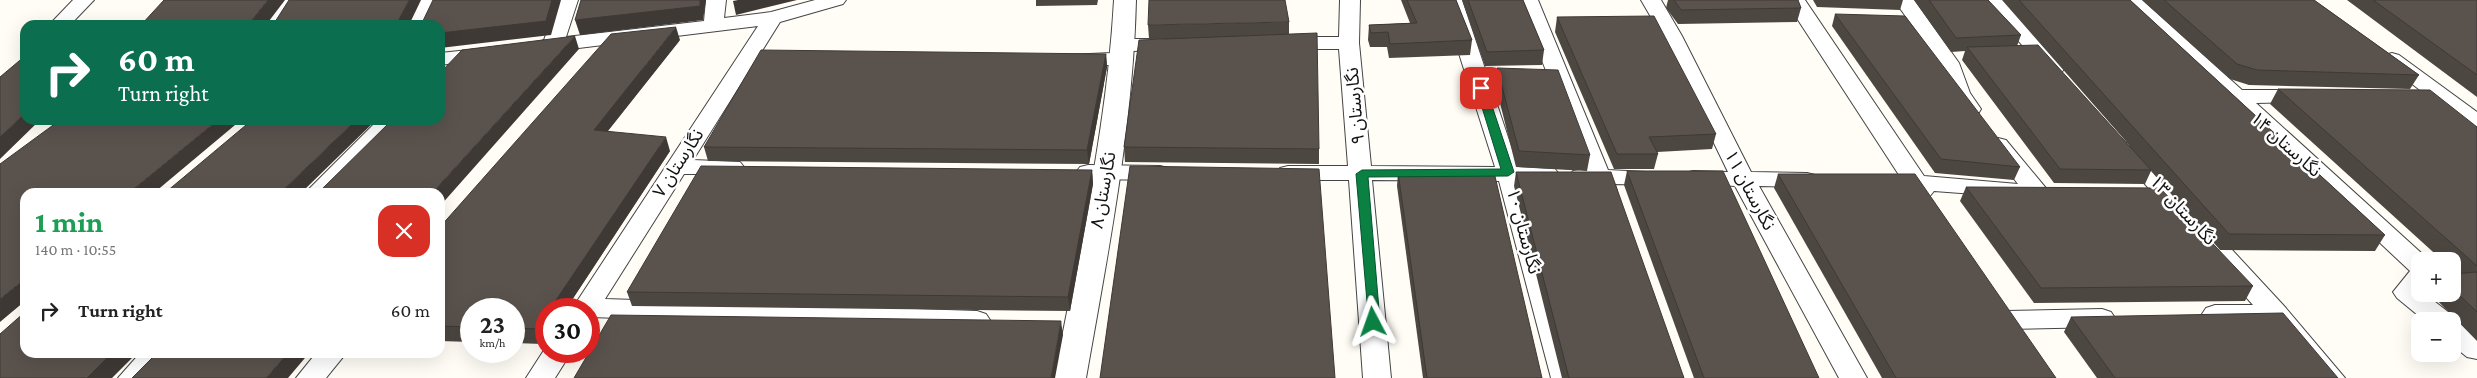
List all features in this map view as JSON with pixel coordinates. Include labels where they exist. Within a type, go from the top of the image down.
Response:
[{"type":"street","points":[[64,20],[84,0]]},
{"type":"street","points":[[277,20],[292,0]]},
{"type":"street","points":[[418,20],[429,0]]},
{"type":"street","points":[[553,46],[568,0]]},
{"type":"street","points":[[713,26],[716,0]]},
{"type":"street","points":[[445,63],[517,50],[773,18],[836,0]]},
{"type":"street","name":"نگارستان ۸","points":[[1070,378],[1069,323],[1108,172],[1122,52],[1125,0]]},
{"type":"street","name":"نگارستان ۹","points":[[1350,0],[1349,43],[1362,174],[1378,378]]},
{"type":"street","name":"نگارستان ۱۰","points":[[1452,0],[1508,172],[1564,378]]},
{"type":"street","points":[[1528,0],[1613,213]]},
{"type":"street","name":"نگارستان ۱۱","points":[[1651,0],[1672,36],[1743,179],[1853,378]]},
{"type":"street","points":[[1795,0],[1936,214]]},
{"type":"street","points":[[1867,181],[1915,181],[2047,192],[1983,126],[1959,93],[1949,63],[1904,0]]},
{"type":"street","points":[[1992,0],[2069,86]]},
{"type":"street","name":"نگارستان ۱۴","points":[[2131,0],[2411,258]]},
{"type":"street","name":"نگارستان ۷","points":[[592,298],[675,167],[773,18]]},
{"type":"street","points":[[1270,44],[1349,43]]},
{"type":"street","points":[[1052,59],[1192,44]]},
{"type":"street","points":[[2376,47],[2477,123]]},
{"type":"street","points":[[746,60],[805,60]]},
{"type":"street","points":[[2410,95],[2440,95]]},
{"type":"street","points":[[2235,97],[2323,96]]},
{"type":"street","points":[[322,188],[386,125]]},
{"type":"street","name":"نگارستان ۱۳","points":[[2114,136],[2276,313],[2331,378]]},
{"type":"street","points":[[675,167],[754,168]]},
{"type":"street","points":[[1068,172],[1186,173]]},
{"type":"street","points":[[1264,173],[1508,172],[1600,177],[1829,180]]},
{"type":"street","points":[[2136,193],[2166,193]]},
{"type":"street","points":[[2411,286],[2406,292],[2411,296]]},
{"type":"street","points":[[2418,302],[2431,312]]},
{"type":"street","points":[[600,308],[1000,321]]},
{"type":"street","points":[[2020,342],[2000,312],[2131,317]]},
{"type":"street","points":[[2189,315],[2276,313]]},
{"type":"street","points":[[2461,337],[2477,350]]},
{"type":"street","points":[[132,378],[152,358]]},
{"type":"street","points":[[310,378],[328,358]]},
{"type":"street","points":[[540,378],[550,363]]},
{"type":"building","points":[[164,0],[268,0],[252,20],[146,20]]},
{"type":"building","points":[[289,0],[409,0],[399,20],[276,20]]},
{"type":"building","points":[[433,0],[552,0],[546,21],[445,32],[445,20],[423,20]]},
{"type":"building","points":[[581,0],[700,0],[700,6],[575,20]]},
{"type":"building","points":[[1149,0],[1285,0],[1289,22],[1148,25]]},
{"type":"building","points":[[1407,0],[1456,0],[1472,40],[1390,44],[1388,32],[1371,33],[1369,25],[1417,23]]},
{"type":"building","points":[[1468,0],[1523,0],[1544,50],[1487,52]]},
{"type":"building","points":[[1674,0],[1798,0],[1801,8],[1681,10]]},
{"type":"building","points":[[1929,0],[1988,0],[2021,35],[1956,38]]},
{"type":"building","points":[[2019,0],[2130,0],[2385,235],[2229,234]]},
{"type":"building","points":[[2164,0],[2314,0],[2419,75],[2257,70],[2237,64]]},
{"type":"building","points":[[2373,0],[2477,0],[2477,75]]},
{"type":"building","points":[[1835,14],[1905,16],[2020,167],[1941,159]]},
{"type":"building","points":[[1654,16],[1716,134],[1649,137],[1658,154],[1617,154],[1557,17]]},
{"type":"building","points":[[676,27],[594,130],[666,137],[557,298],[535,298],[535,329],[525,328],[525,298],[460,298],[460,327],[445,326],[445,221],[611,34]]},
{"type":"building","points":[[1317,33],[1319,149],[1124,147],[1139,40]]},
{"type":"building","points":[[575,36],[437,188],[323,188],[387,125],[445,125],[445,68],[462,50]]},
{"type":"building","points":[[2038,45],[2151,170],[2060,169],[1967,47]]},
{"type":"building","points":[[761,50],[1106,54],[1087,150],[704,147]]},
{"type":"building","points":[[20,60],[20,118],[0,137],[0,77]]},
{"type":"building","points":[[1497,68],[1558,70],[1590,155],[1519,151]]},
{"type":"building","points":[[2278,89],[2430,90],[2477,127],[2477,266]]},
{"type":"building","points":[[53,125],[212,125],[135,188],[20,188],[20,283],[0,299],[0,164]]},
{"type":"building","points":[[246,125],[351,125],[285,188],[171,188]]},
{"type":"building","points":[[701,166],[1092,170],[1068,297],[627,292]]},
{"type":"building","points":[[1130,166],[1319,169],[1335,378],[1100,378]]},
{"type":"building","points":[[1627,171],[1723,171],[1819,378],[1704,378]]},
{"type":"building","points":[[1398,172],[1494,172],[1542,378],[1427,378]]},
{"type":"building","points":[[1516,172],[1611,172],[1684,378],[1569,378]]},
{"type":"building","points":[[1778,174],[1915,174],[2056,378],[1896,378]]},
{"type":"building","points":[[1966,187],[2160,188],[2253,286],[2041,288]]},
{"type":"building","points":[[2477,272],[2477,312],[2461,297],[2461,273]]},
{"type":"building","points":[[2283,313],[2338,378],[2115,378],[2071,317]]},
{"type":"building","points":[[611,315],[1061,321],[1051,378],[574,378],[583,363],[600,363],[600,334]]},
{"type":"building","points":[[20,316],[20,358],[107,358],[87,378],[0,378],[0,334]]},
{"type":"building","points":[[152,358],[284,358],[266,378],[132,378]]},
{"type":"route","points":[[1373,322],[1362,174],[1508,172],[1481,88]]}]
